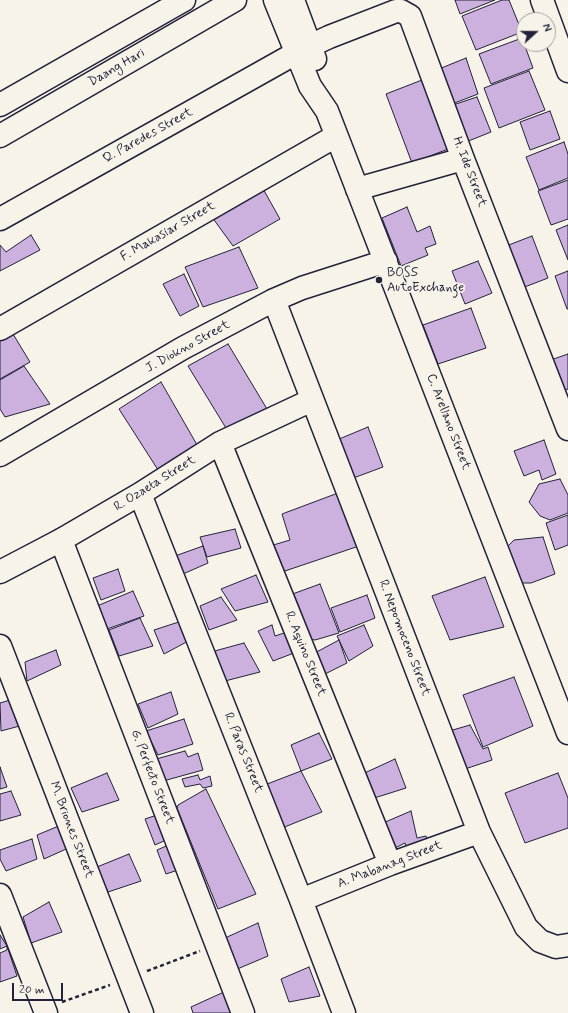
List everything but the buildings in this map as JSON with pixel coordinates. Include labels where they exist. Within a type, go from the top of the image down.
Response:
[{"type":"street","name":"Daang Hari","points":[[0,105],[184,0]]},
{"type":"street","name":"Daang Hari","points":[[0,136],[235,0]]},
{"type":"street","name":"C. Arellano Street","points":[[275,0],[303,50],[323,81],[327,111],[336,136],[386,261],[568,734]]},
{"type":"street","name":"C. Arellano Street","points":[[293,0],[303,50]]},
{"type":"street","points":[[542,0],[568,71]]},
{"type":"street","name":"H. Ide Street","points":[[303,50],[329,37],[396,10],[410,16],[463,159],[568,429]]},
{"type":"street","name":"Q. Paredes Street","points":[[0,219],[303,50]]},
{"type":"street","name":"F. Makasiar Street","points":[[0,329],[336,136]]},
{"type":"street","points":[[357,189],[463,159]]},
{"type":"street","name":"J. Diokno Street","points":[[0,455],[183,348],[274,300],[302,288],[386,261]]},
{"type":"street","name":"R. Nepomoceno Street","points":[[274,300],[479,832],[526,927],[540,941],[556,947],[568,945]]},
{"type":"street","name":"R. Ozaeta Street","points":[[0,572],[61,540],[140,494],[220,443],[312,400]]},
{"type":"street","name":"R. Aquino Street","points":[[220,443],[390,864]]},
{"type":"street","name":"R. Paras Street","points":[[140,494],[301,900],[344,1013]]},
{"type":"street","name":"G. Perfecto Street","points":[[61,540],[243,1013]]},
{"type":"street","name":"M. Briones Street","points":[[0,646],[142,1013]]},
{"type":"street","name":"A. Mabanag Street","points":[[301,900],[390,864],[479,832]]},
{"type":"street","points":[[0,895],[46,1013]]},
{"type":"place","name":"BOSS AutoExchange","points":[[379,280]]}]
